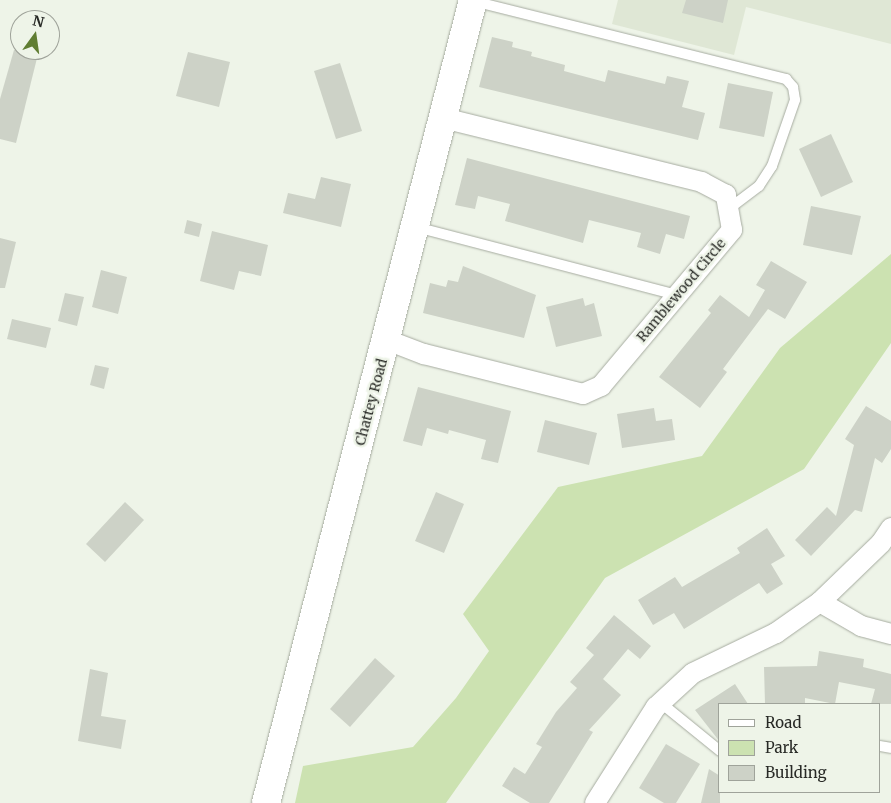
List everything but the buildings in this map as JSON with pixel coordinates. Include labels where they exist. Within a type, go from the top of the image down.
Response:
[{"type":"street","name":"Chattey Road","points":[[266,803],[387,340],[472,1]]},
{"type":"street","points":[[444,118],[702,182],[726,195],[730,208]]},
{"type":"street","name":"Ramblewood Circle","points":[[387,340],[424,354],[583,394],[601,386],[732,230],[730,208]]},
{"type":"street","points":[[595,803],[661,703],[693,672],[776,633],[820,602],[881,543],[891,528]]},
{"type":"street","points":[[820,602],[861,626],[891,634]]},
{"type":"lane","points":[[472,1],[786,79],[793,87],[795,100],[772,166],[759,186],[730,208]]},
{"type":"lane","points":[[416,227],[678,295]]},
{"type":"lane","points":[[661,703],[718,750]]},
{"type":"shaded area","points":[[618,0],[891,0],[891,44],[746,7],[734,55],[612,24]]},
{"type":"green space","points":[[891,254],[891,343],[804,469],[605,578],[446,803],[295,803],[303,766],[413,747],[456,698],[489,651],[463,614],[558,487],[702,456],[780,348]]}]
